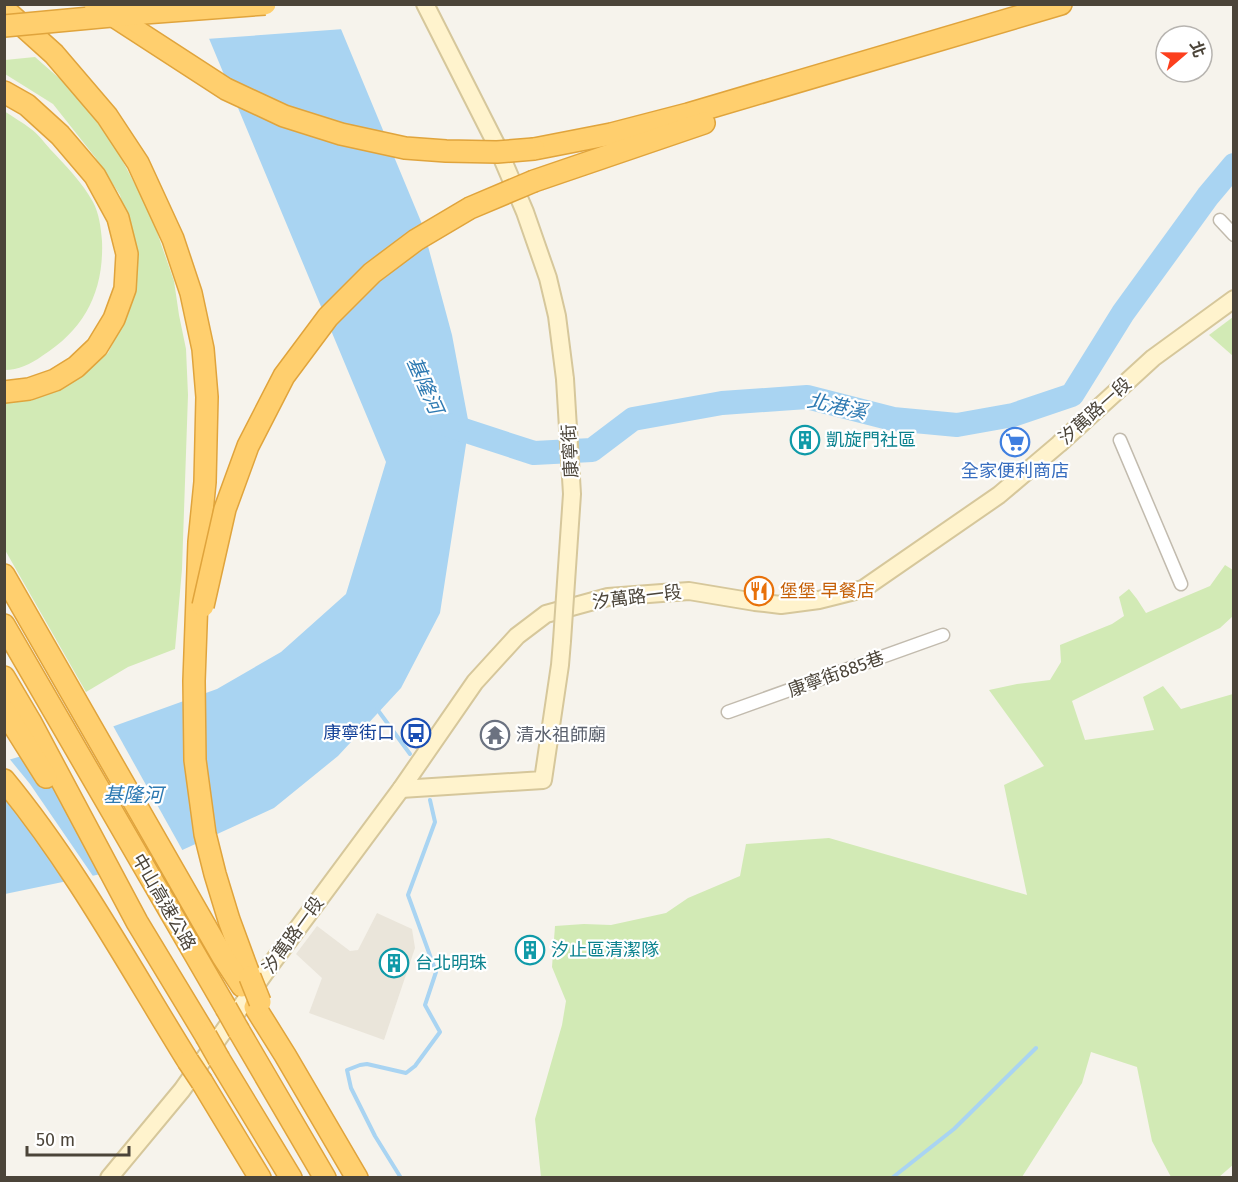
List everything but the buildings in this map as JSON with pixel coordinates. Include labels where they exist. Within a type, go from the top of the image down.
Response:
[{"type":"highway","points":[[4,7],[17,4]]},
{"type":"highway","points":[[95,4],[226,89],[284,116],[341,134],[405,148],[497,152],[534,149],[611,134],[688,114],[1061,4]]},
{"type":"highway","points":[[4,26],[265,4]]},
{"type":"highway","points":[[4,7],[54,54],[107,116],[138,163],[173,239],[191,293],[203,349],[207,397],[193,721],[195,760],[206,834],[215,874],[246,981],[285,1055],[357,1178]]},
{"type":"highway","points":[[195,646],[225,509],[248,446],[284,376],[328,317],[372,273],[417,240],[470,208],[534,181],[706,122],[801,82]]},
{"type":"highway","points":[[4,92],[27,105],[60,135],[95,176],[118,218],[127,254],[125,289],[114,319],[97,347],[76,367],[54,380],[29,389],[4,392]]},
{"type":"highway","points":[[4,575],[223,957],[246,981]]},
{"type":"highway","name":"中山高速公路","points":[[4,625],[325,1178]]},
{"type":"highway","points":[[4,677],[16,720]]},
{"type":"highway","name":"中山高速公路","points":[[16,720],[291,1178]]},
{"type":"highway","points":[[4,780],[18,796],[93,905],[260,1178]]},
{"type":"street","name":"康寧街","points":[[400,789],[543,780],[560,665],[572,494],[565,380],[557,316],[548,278],[525,212],[495,144],[425,4]]},
{"type":"street","points":[[1220,220],[1233,235]]},
{"type":"street","name":"汐萬路一段","points":[[109,1178],[182,1090],[475,682],[517,636],[546,614],[608,597],[690,591],[781,605],[819,600],[863,589],[999,495],[1153,358],[1233,299]]},
{"type":"street","points":[[1120,440],[1181,584]]},
{"type":"street","name":"康寧街885巷","points":[[728,712],[944,635]]},
{"type":"shaded area","name":"台北明珠","points":[[377,913],[412,929],[415,948],[384,1040],[309,1013],[322,978],[296,954],[317,926],[350,951],[358,950]]},
{"type":"green space","points":[[35,57],[68,86],[92,115],[119,154],[151,215],[174,281],[186,349],[188,395],[182,569],[175,649],[128,667],[86,692],[5,550],[4,402],[16,402],[42,395],[81,373],[108,353],[120,329],[133,245],[120,195],[95,157],[53,104],[5,74],[5,60]]},
{"type":"green space","points":[[4,111],[36,133],[84,188],[97,211],[102,241],[100,276],[89,307],[80,321],[70,334],[38,359],[10,370],[5,370]]},
{"type":"green space","points":[[1233,317],[1233,356],[1209,335]]},
{"type":"green space","points":[[1225,565],[1233,570],[1233,616],[1220,628],[1072,701],[1085,740],[1154,730],[1143,697],[1163,686],[1181,709],[1233,694],[1234,1164],[1219,1177],[1171,1177],[1152,1141],[1137,1067],[1091,1052],[1082,1083],[1022,1177],[541,1177],[535,1119],[562,1025],[566,1001],[552,967],[555,926],[611,925],[666,913],[688,898],[740,876],[746,844],[829,838],[1027,895],[1004,785],[1044,766],[989,690],[1050,680],[1061,662],[1060,645],[1112,624],[1124,616],[1119,597],[1129,589],[1146,613],[1210,586]]},
{"type":"water","name":"基隆河","points":[[195,5],[331,5],[422,224],[452,335],[469,425],[440,613],[401,688],[338,756],[274,808],[154,863],[5,894],[5,761],[81,738],[217,689],[281,652],[346,594],[386,462]]},
{"type":"pier","points":[[192,4],[334,4],[344,29],[206,39]]},
{"type":"pier","points":[[112,724],[184,853],[155,866],[106,876],[33,749]]},
{"type":"pier","points":[[8,757],[30,784],[95,879],[76,883],[4,784],[4,758]]},
{"type":"waterway","name":"北港溪","points":[[442,423],[534,453],[592,450],[633,419],[722,403],[807,397],[893,419],[957,425],[1013,415],[1072,395],[1123,313],[1208,196],[1234,165]]},
{"type":"waterway","points":[[377,709],[410,754]]},
{"type":"waterway","points":[[401,1178],[375,1136],[351,1088],[347,1070],[367,1064],[406,1073],[415,1066],[440,1032],[425,1005],[436,972],[408,895],[435,822],[430,800]]},
{"type":"waterway","points":[[892,1178],[954,1129],[1036,1048]]},
{"type":"place","name":"凱旋門社區","points":[[805,440]]},
{"type":"place","name":"全家便利商店","points":[[1015,442]]},
{"type":"place","name":"堡堡 早餐店","points":[[759,591]]},
{"type":"place","name":"康寧街口","points":[[416,733]]},
{"type":"place","name":"清水祖師廟","points":[[495,735]]},
{"type":"place","name":"汐止區清潔隊","points":[[530,950]]},
{"type":"place","name":"台北明珠","points":[[394,963]]}]
